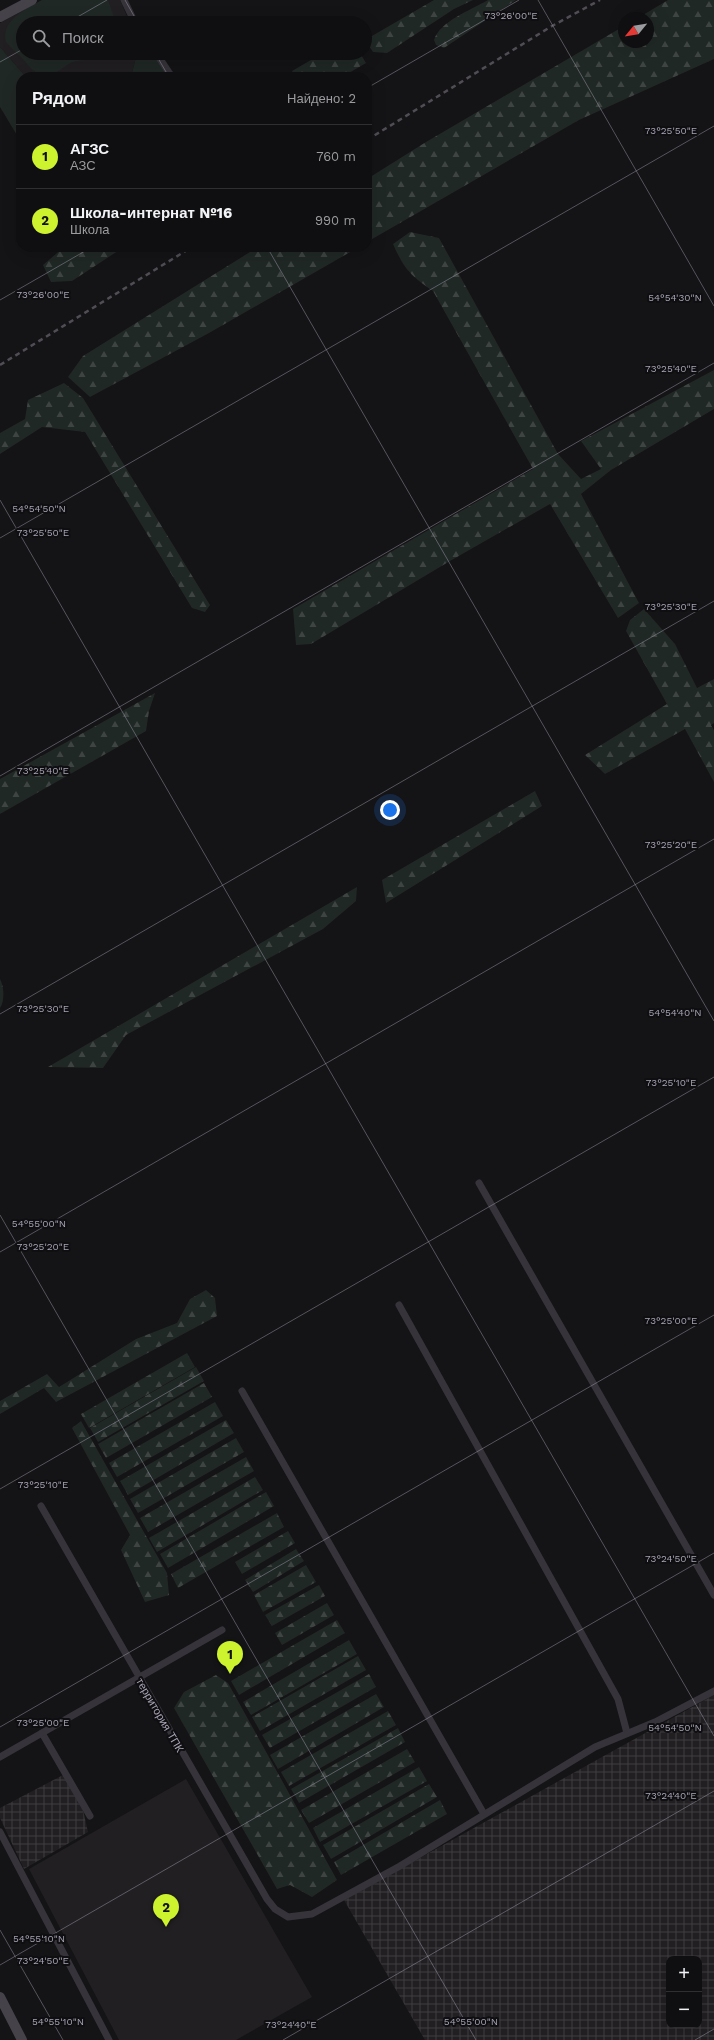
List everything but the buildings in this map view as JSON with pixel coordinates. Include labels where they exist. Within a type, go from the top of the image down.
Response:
[{"type":"main road","points":[[0,17],[32,0]]},
{"type":"main road","points":[[0,1998],[22,2040]]},
{"type":"street","points":[[124,0],[132,16]]},
{"type":"street","points":[[161,60],[169,72]]},
{"type":"street","points":[[480,1183],[714,1595]]},
{"type":"street","points":[[399,1305],[612,1686],[618,1699],[627,1733]]},
{"type":"street","points":[[242,1391],[484,1814],[594,1747],[655,1722],[714,1691]]},
{"type":"street","name":"территория ТПК","points":[[41,1506],[138,1677],[267,1899],[275,1909],[288,1917],[312,1914],[344,1898],[400,1866],[484,1814]]},
{"type":"street","points":[[0,1757],[222,1630]]},
{"type":"street","points":[[42,1733],[90,1816]]},
{"type":"street","points":[[0,1832],[108,2040]]},
{"type":"shaded area","points":[[42,0],[120,0],[127,16],[16,16],[16,60],[135,60],[132,72],[22,72],[0,47],[0,23]]},
{"type":"shaded area","points":[[714,1695],[714,2040],[425,2040],[344,1900]]},
{"type":"shaded area","points":[[63,1775],[83,1810],[88,1832],[24,1869],[0,1818],[0,1808]]},
{"type":"shaded area","points":[[186,1779],[312,1997],[236,2040],[119,2040],[29,1869]]},
{"type":"green space","points":[[42,0],[108,0],[114,16],[16,16]]},
{"type":"green space","points":[[434,0],[473,0],[454,9],[387,53],[373,52],[372,36]]},
{"type":"green space","points":[[488,0],[516,0],[444,48],[436,45],[434,40],[437,33],[443,27],[457,17]]},
{"type":"green space","points":[[668,0],[714,0],[714,59],[579,120],[372,239],[372,176],[426,142],[618,30],[618,48],[654,48],[654,12],[648,12]]},
{"type":"green space","points":[[16,16],[16,52],[6,42],[5,34],[11,21]]},
{"type":"green space","points":[[0,47],[22,72],[16,72],[16,134],[0,107]]},
{"type":"green space","points":[[24,60],[86,60],[73,62],[56,72],[36,72]]},
{"type":"green space","points":[[135,60],[158,60],[166,72],[132,72]]},
{"type":"green space","points":[[311,60],[364,60],[366,63],[351,72],[292,71]]},
{"type":"green space","points":[[410,232],[439,238],[558,454],[581,479],[601,469],[581,441],[714,370],[714,409],[611,470],[581,494],[639,603],[618,618],[550,504],[450,561],[311,644],[296,645],[293,609],[533,469],[433,291],[419,281],[409,271],[397,253],[393,244]]},
{"type":"green space","points":[[58,252],[116,252],[72,281],[51,282],[43,265]]},
{"type":"green space","points":[[250,252],[350,252],[209,333],[90,397],[68,377],[83,356]]},
{"type":"green space","points":[[64,383],[83,398],[210,605],[205,612],[192,608],[85,432],[42,427],[0,454],[0,433],[25,419],[28,400]]},
{"type":"green space","points":[[644,609],[675,644],[697,688],[714,679],[714,723],[711,725],[714,730],[714,782],[685,729],[605,774],[585,755],[667,704],[626,631],[630,620]]},
{"type":"green space","points":[[155,693],[149,711],[146,731],[0,814],[0,779]]},
{"type":"green space","points":[[535,791],[542,806],[386,903],[382,880]]},
{"type":"green space","points":[[357,887],[356,901],[323,929],[126,1035],[103,1068],[48,1067]]},
{"type":"green space","points":[[0,979],[3,1002],[0,1008]]},
{"type":"green space","points":[[206,1290],[215,1298],[217,1316],[56,1402],[44,1388],[0,1414],[0,1401],[47,1374],[59,1387],[136,1339],[177,1323],[190,1299]]},
{"type":"green space","points":[[187,1353],[195,1367],[89,1428],[81,1414]]},
{"type":"green space","points":[[196,1367],[204,1381],[98,1442],[90,1428]]},
{"type":"green space","points":[[204,1383],[212,1397],[106,1458],[98,1444]]},
{"type":"green space","points":[[215,1402],[223,1416],[117,1477],[109,1463]]},
{"type":"green space","points":[[226,1420],[234,1433],[128,1495],[120,1481]]},
{"type":"green space","points":[[81,1421],[167,1573],[169,1595],[145,1602],[121,1550],[130,1535],[72,1428]]},
{"type":"green space","points":[[236,1438],[244,1452],[138,1513],[130,1499]]},
{"type":"green space","points":[[246,1457],[254,1471],[148,1532],[140,1518]]},
{"type":"green space","points":[[255,1477],[263,1490],[157,1552],[149,1538]]},
{"type":"green space","points":[[266,1492],[274,1506],[168,1568],[160,1554]]},
{"type":"green space","points":[[277,1513],[284,1527],[178,1588],[171,1574]]},
{"type":"green space","points":[[288,1531],[295,1543],[242,1574],[235,1562]]},
{"type":"green space","points":[[296,1549],[304,1561],[253,1592],[245,1580]]},
{"type":"green space","points":[[306,1565],[316,1582],[263,1612],[254,1595]]},
{"type":"green space","points":[[319,1585],[325,1596],[272,1626],[265,1615]]},
{"type":"green space","points":[[327,1603],[334,1615],[282,1645],[275,1633]]},
{"type":"green space","points":[[337,1620],[345,1633],[239,1695],[231,1681]]},
{"type":"green space","points":[[349,1640],[357,1654],[251,1715],[243,1702]]},
{"type":"green space","points":[[358,1656],[366,1670],[260,1731],[252,1717]]},
{"type":"green space","points":[[369,1674],[376,1687],[270,1748],[262,1735]]},
{"type":"green space","points":[[216,1675],[228,1683],[337,1880],[312,1897],[290,1885],[277,1889],[174,1708],[184,1692]]},
{"type":"green space","points":[[376,1694],[384,1707],[278,1769],[270,1755]]},
{"type":"green space","points":[[388,1711],[396,1725],[289,1786],[281,1772]]},
{"type":"green space","points":[[398,1728],[405,1742],[299,1803],[291,1789]]},
{"type":"green space","points":[[407,1749],[415,1762],[309,1823],[301,1810]]},
{"type":"green space","points":[[419,1767],[427,1781],[320,1842],[313,1828]]},
{"type":"green space","points":[[429,1784],[437,1797],[331,1859],[323,1845]]},
{"type":"green space","points":[[440,1800],[447,1814],[341,1875],[334,1862]]},
{"type":"railway","points":[[372,137],[552,26],[600,0]]},
{"type":"railway","points":[[0,365],[184,252]]},
{"type":"place","name":"АГЗС","points":[[230,1674]]},
{"type":"place","name":"Школа-интернат №16","points":[[166,1927]]}]
